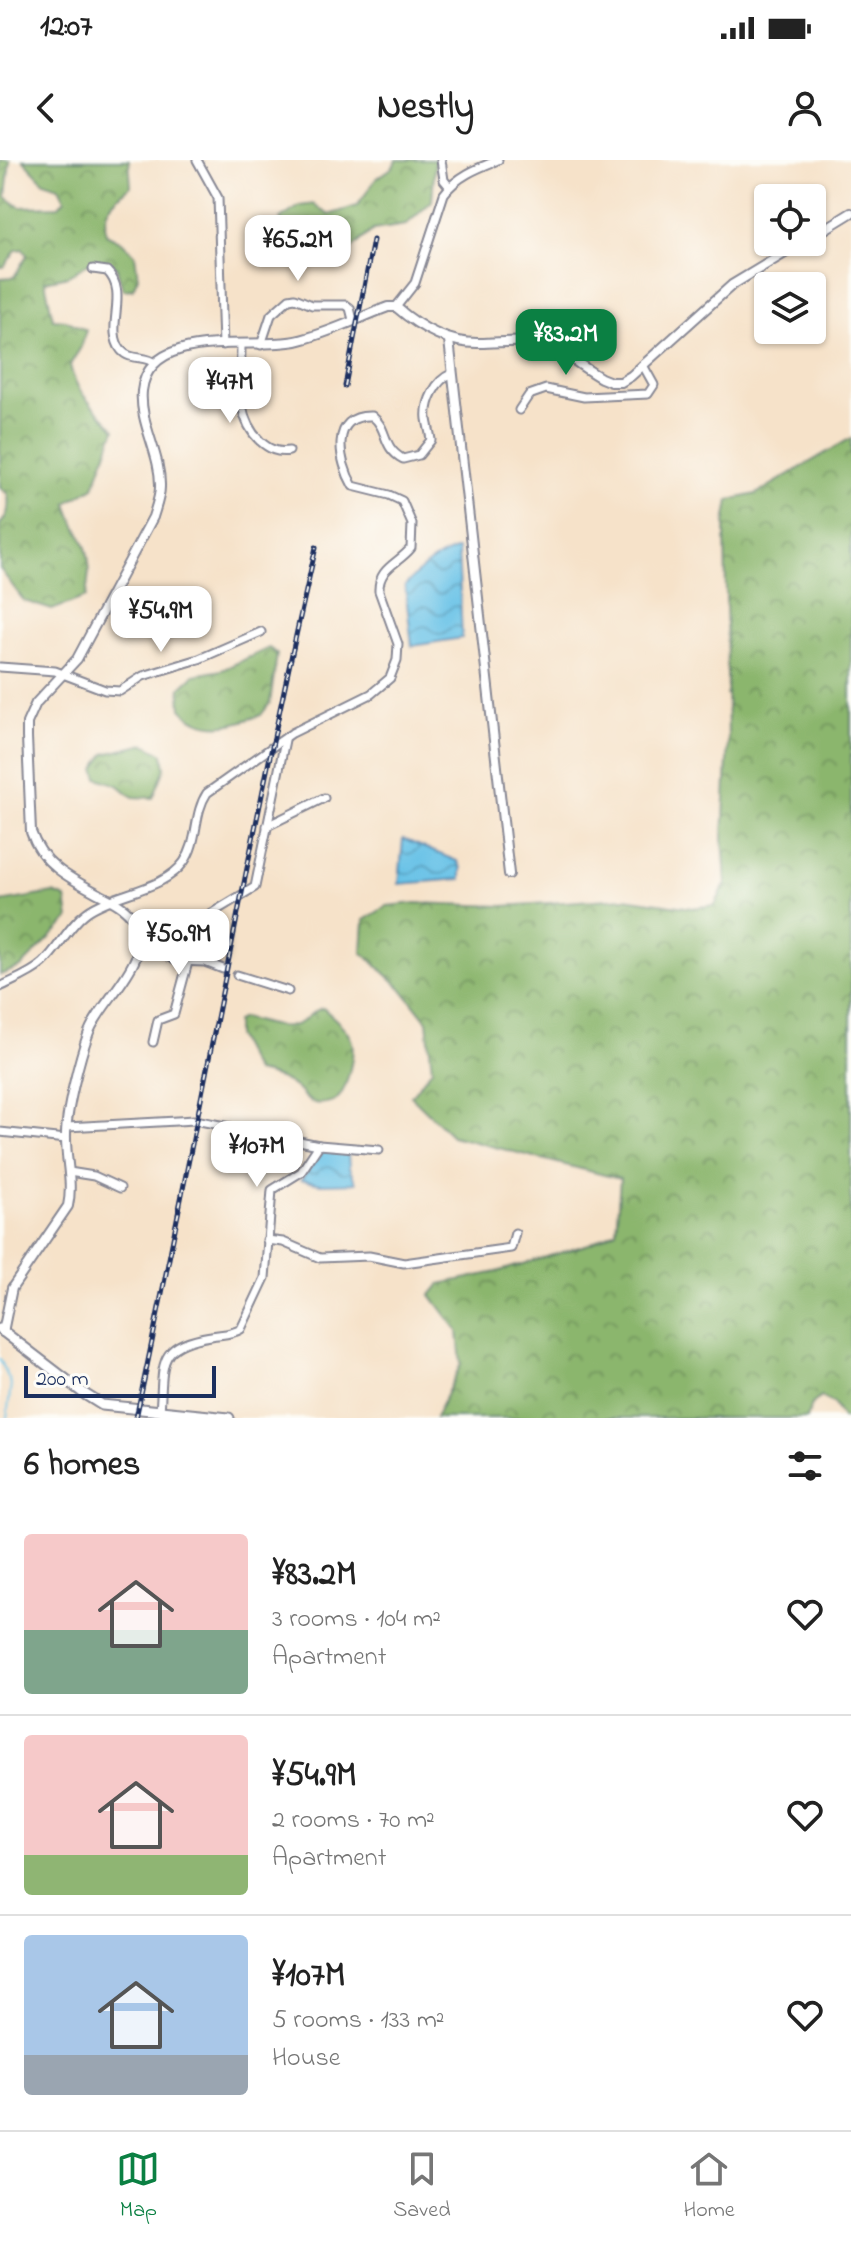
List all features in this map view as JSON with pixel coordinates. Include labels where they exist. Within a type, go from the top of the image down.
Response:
[{"type":"main road","points":[[2,1331],[102,1405],[229,1418]]},
{"type":"street","points":[[197,160],[218,198],[223,345]]},
{"type":"street","points":[[441,160],[444,180],[449,186]]},
{"type":"street","points":[[396,307],[415,283],[440,202],[449,186],[466,174],[498,160]]},
{"type":"street","points":[[826,228],[851,213]]},
{"type":"street","points":[[223,969],[211,963],[171,959],[146,947],[127,910],[55,868],[40,853],[31,832],[27,723],[36,703],[77,659],[147,530],[159,498],[160,477],[144,415],[142,393],[155,363],[171,350],[184,346],[261,345],[308,338],[388,307],[396,307],[449,340],[475,344],[519,341],[543,345],[611,382],[621,382],[644,367],[732,285],[780,256]]},
{"type":"street","points":[[93,269],[107,271],[117,286],[116,336],[120,349],[128,356],[148,358],[155,363]]},
{"type":"street","points":[[261,345],[271,315],[289,299],[321,306],[346,305],[353,320]]},
{"type":"street","points":[[449,340],[509,874]]},
{"type":"street","points":[[241,345],[244,419],[265,445],[275,451],[289,451]]},
{"type":"street","points":[[519,410],[529,395],[546,389],[584,397],[648,394],[654,385],[644,367]]},
{"type":"street","points":[[0,987],[40,966],[86,913],[180,867],[194,844],[199,810],[207,793],[292,733],[381,687],[390,678],[397,660],[398,644],[379,583],[385,570],[411,548],[412,524],[402,501],[353,486],[343,462],[340,447],[342,433],[346,426],[363,415],[372,416],[382,426],[385,441],[394,453],[403,459],[419,455],[431,440],[427,418],[430,400],[439,380],[451,374]]},
{"type":"street","points":[[0,667],[55,671],[105,690],[120,691],[143,676],[199,659],[261,632]]},
{"type":"street","points":[[2,1331],[12,1288],[68,1206],[71,1192],[67,1127],[78,1069],[90,1029],[146,947],[255,887],[285,740]]},
{"type":"street","points":[[267,826],[324,798]]},
{"type":"street","points":[[153,1042],[158,1020],[174,1014],[188,962]]},
{"type":"street","points":[[237,975],[288,991]]},
{"type":"street","points":[[67,1127],[195,1120],[319,1145],[379,1150]]},
{"type":"street","points":[[0,1132],[66,1139]]},
{"type":"street","points":[[160,1412],[165,1359],[172,1348],[189,1340],[234,1333],[241,1329],[262,1286],[267,1262],[272,1190],[301,1172],[319,1145]]},
{"type":"street","points":[[69,1172],[94,1176],[120,1188]]},
{"type":"street","points":[[267,1240],[283,1242],[320,1258],[369,1256],[404,1263],[511,1248],[515,1233]]},
{"type":"green space","points":[[0,160],[10,160],[6,197],[20,207],[59,206],[65,199],[59,187],[44,182],[23,160],[129,160],[131,186],[110,206],[105,225],[106,234],[122,242],[135,255],[138,277],[133,289],[123,290],[116,266],[102,260],[67,276],[45,281],[53,319],[66,320],[86,330],[81,347],[70,365],[73,376],[88,400],[115,429],[94,487],[67,503],[87,551],[89,571],[86,597],[52,610],[24,601],[0,569],[0,524],[7,514],[8,494],[0,488],[0,278],[14,277],[27,255],[23,249],[16,250],[4,267],[0,267]]},
{"type":"green space","points":[[396,160],[435,160],[432,201],[406,225],[373,230],[346,254],[306,248],[286,230],[280,219],[300,206],[314,204],[329,215],[357,206],[376,179],[393,167]]},
{"type":"green space","points":[[851,438],[851,1418],[842,1418],[833,1403],[821,1397],[812,1404],[807,1418],[435,1418],[461,1364],[458,1331],[431,1295],[440,1284],[497,1272],[589,1244],[616,1231],[620,1179],[452,1136],[411,1096],[432,1069],[427,1021],[401,988],[362,952],[364,920],[387,906],[416,903],[503,906],[625,898],[692,908],[715,905],[726,883],[723,837],[728,742],[725,524],[729,500],[756,494]]},
{"type":"green space","points":[[269,648],[277,654],[270,703],[261,715],[219,726],[199,722],[181,709],[180,688],[194,675],[222,670]]},
{"type":"green space","points":[[145,744],[163,754],[165,768],[153,798],[133,797],[118,785],[98,778],[95,769],[105,754]]},
{"type":"green space","points":[[53,893],[66,898],[69,919],[21,967],[0,975],[0,902]]},
{"type":"green space","points":[[323,1008],[347,1032],[352,1042],[352,1054],[342,1093],[331,1102],[318,1104],[309,1101],[286,1082],[255,1072],[236,1036],[236,1021],[242,1018],[289,1026]]},
{"type":"water","points":[[458,549],[462,638],[412,646],[405,586],[429,564]]},
{"type":"water","points":[[403,839],[457,861],[461,879],[399,884]]},
{"type":"water","points":[[325,1149],[348,1154],[349,1168],[356,1183],[321,1184],[301,1180]]},
{"type":"waterway","points":[[0,1359],[11,1384],[7,1418]]},
{"type":"railway","points":[[345,386],[373,240]]},
{"type":"railway","points":[[136,1418],[268,764],[316,547]]}]
